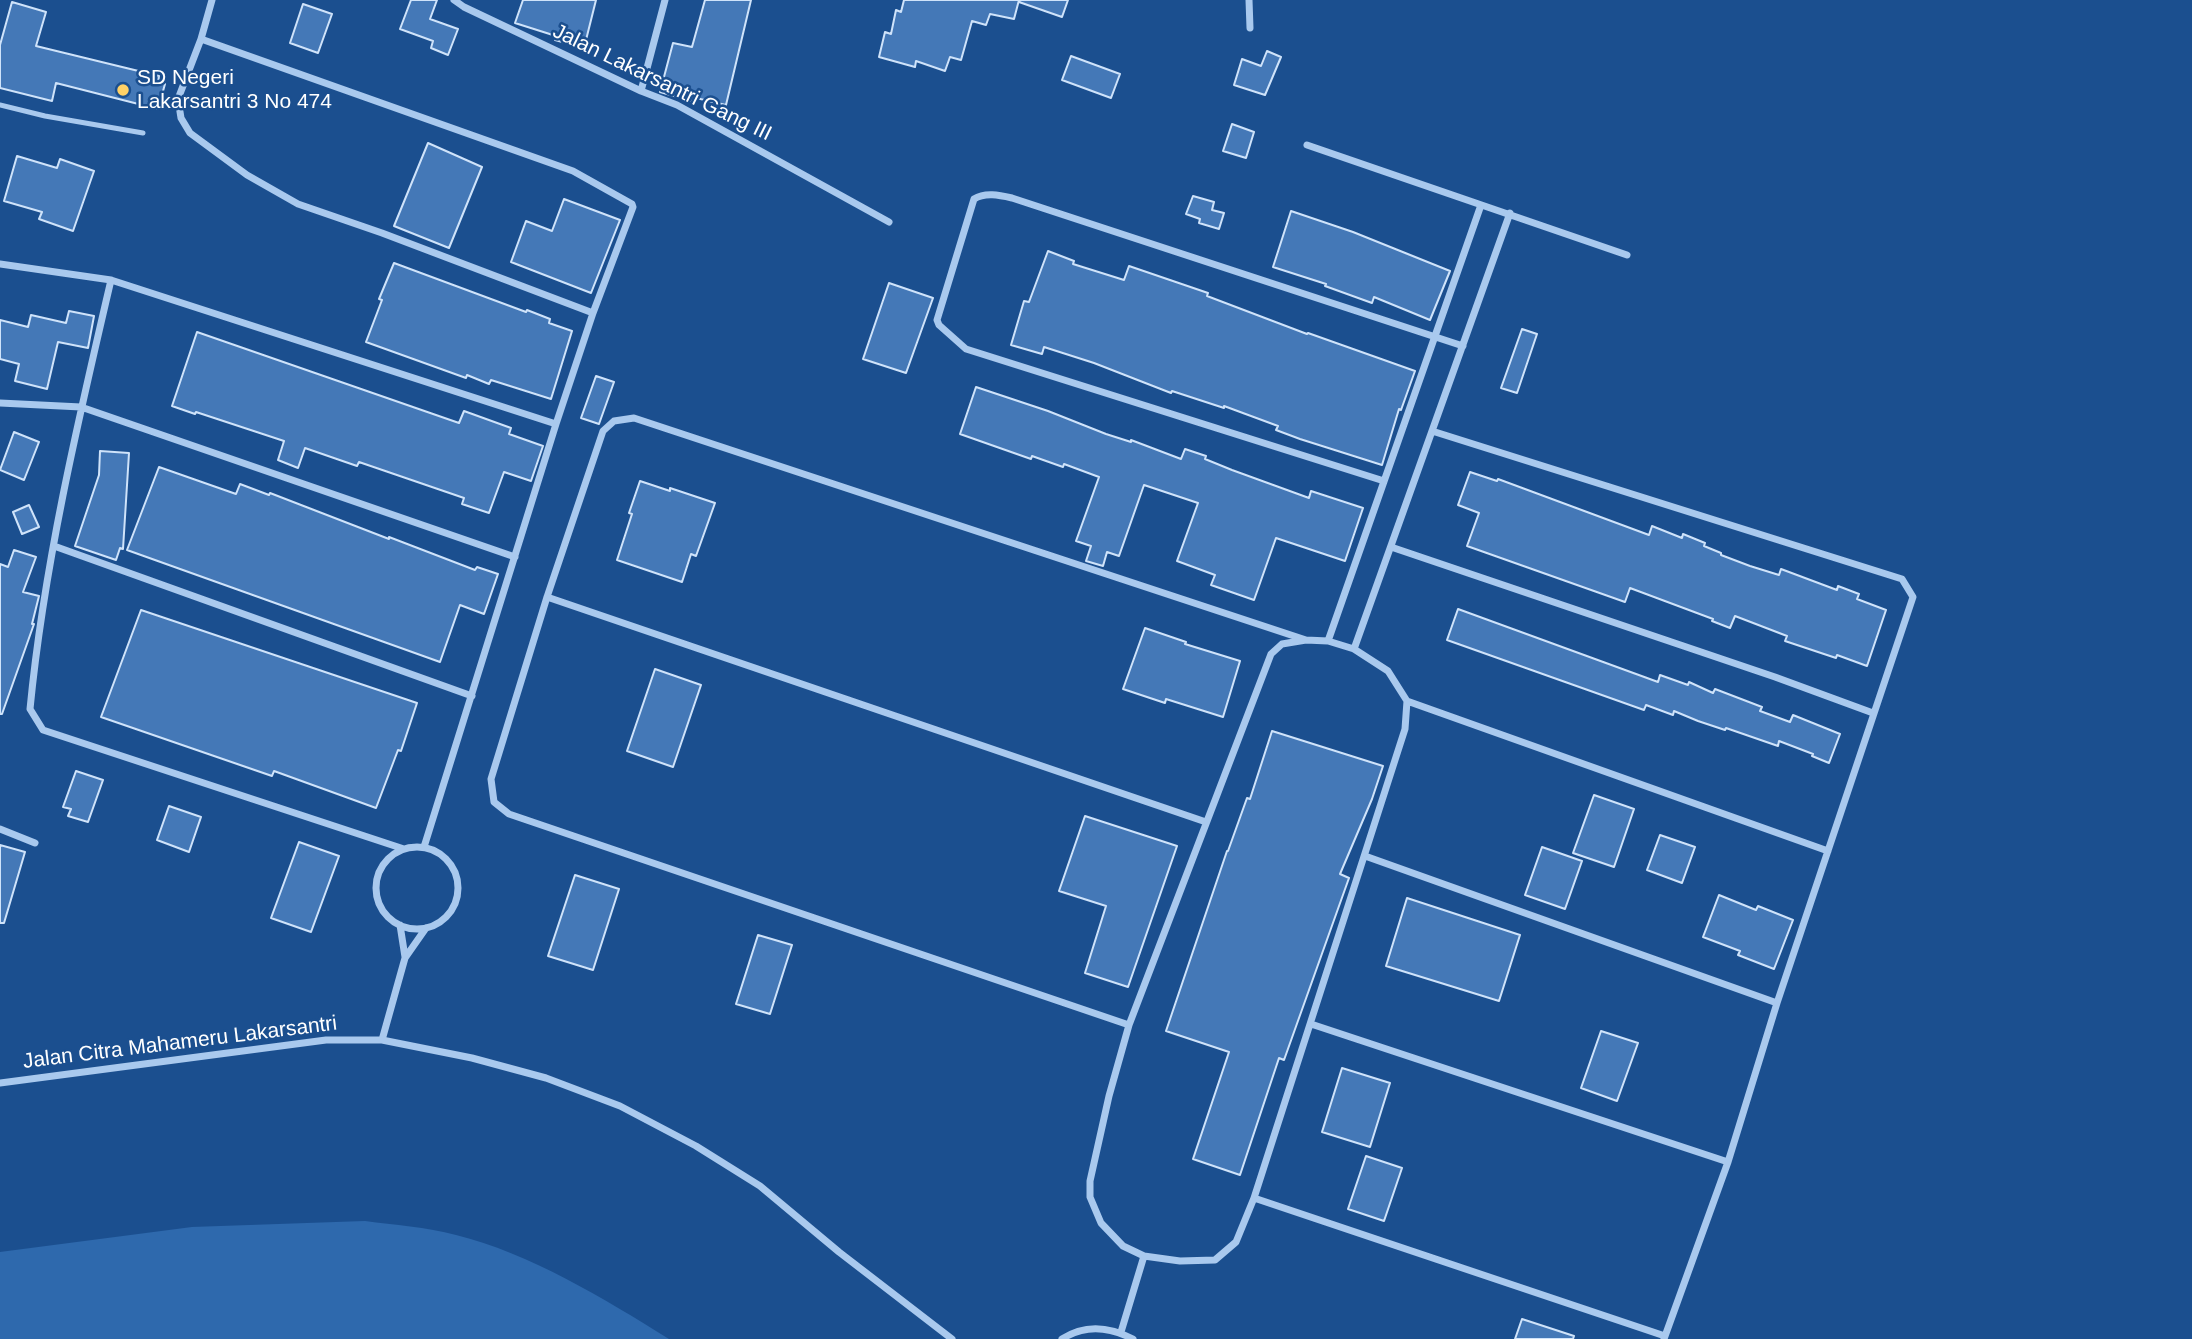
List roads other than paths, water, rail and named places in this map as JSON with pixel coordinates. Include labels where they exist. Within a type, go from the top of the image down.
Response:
[{"type":"street","points":[[212,0],[201,39],[178,99],[181,118],[190,133],[247,174],[298,204],[593,313]]},
{"type":"street","name":"Jalan Lakarsantri Gang III","points":[[454,0],[464,8],[699,116],[889,222]]},
{"type":"street","points":[[641,91],[665,0]]},
{"type":"street","points":[[1250,0],[1250,28]]},
{"type":"street","points":[[201,39],[572,171],[632,204],[632,211],[593,313],[556,424],[425,847]]},
{"type":"street","points":[[1307,145],[1627,255]]},
{"type":"street","points":[[1384,481],[966,349],[939,326],[937,320],[974,199],[995,194],[1012,198],[1463,346]]},
{"type":"street","points":[[1328,641],[1481,205]]},
{"type":"street","points":[[1354,649],[1510,213]]},
{"type":"street","points":[[0,264],[111,280],[556,424]]},
{"type":"street","points":[[111,280],[81,407],[54,546],[30,709],[43,730],[404,849]]},
{"type":"street","points":[[0,403],[81,407],[515,558]]},
{"type":"street","points":[[1129,1025],[509,814],[494,802],[491,779],[547,597],[603,431],[614,421],[634,418],[1306,640]]},
{"type":"street","points":[[1254,1198],[1665,1337],[1728,1162],[1777,1003],[1913,597],[1902,579],[1432,431]]},
{"type":"street","points":[[54,546],[471,696]]},
{"type":"street","points":[[1391,547],[1775,677],[1873,713]]},
{"type":"street","points":[[547,597],[1206,822]]},
{"type":"street","points":[[1306,640],[1328,641],[1354,649],[1388,671],[1407,701],[1405,729],[1254,1198],[1236,1242],[1215,1259],[1180,1261],[1144,1256],[1123,1246],[1101,1223],[1090,1197],[1090,1181],[1109,1096],[1129,1025],[1271,654],[1283,644],[1306,640]]},
{"type":"street","points":[[1407,701],[1828,851]]},
{"type":"street","points":[[0,829],[35,843]]},
{"type":"street","points":[[425,847],[444,856],[457,878],[455,904],[439,923],[426,928],[400,925],[388,917],[380,906],[376,892],[377,878],[382,866],[391,855],[404,849],[425,847]]},
{"type":"street","points":[[1365,856],[1777,1003]]},
{"type":"street","points":[[400,925],[405,958]]},
{"type":"street","points":[[382,1040],[405,958],[426,928]]},
{"type":"street","points":[[1311,1024],[1728,1162]]},
{"type":"street","name":"Jalan Citra Mahameru Lakarsantri","points":[[0,1083],[326,1040],[382,1040],[472,1058],[546,1078],[620,1106],[696,1146],[760,1186],[839,1252],[952,1339]]},
{"type":"street","points":[[1121,1332],[1144,1256]]},
{"type":"street","points":[[1062,1339],[1086,1329],[1103,1328],[1121,1332],[1133,1339]]},
{"type":"lane","points":[[0,105],[45,116],[143,133]]},
{"type":"place","name":"SD Negeri Lakarsantri 3 No 474","points":[[123,90]]}]
